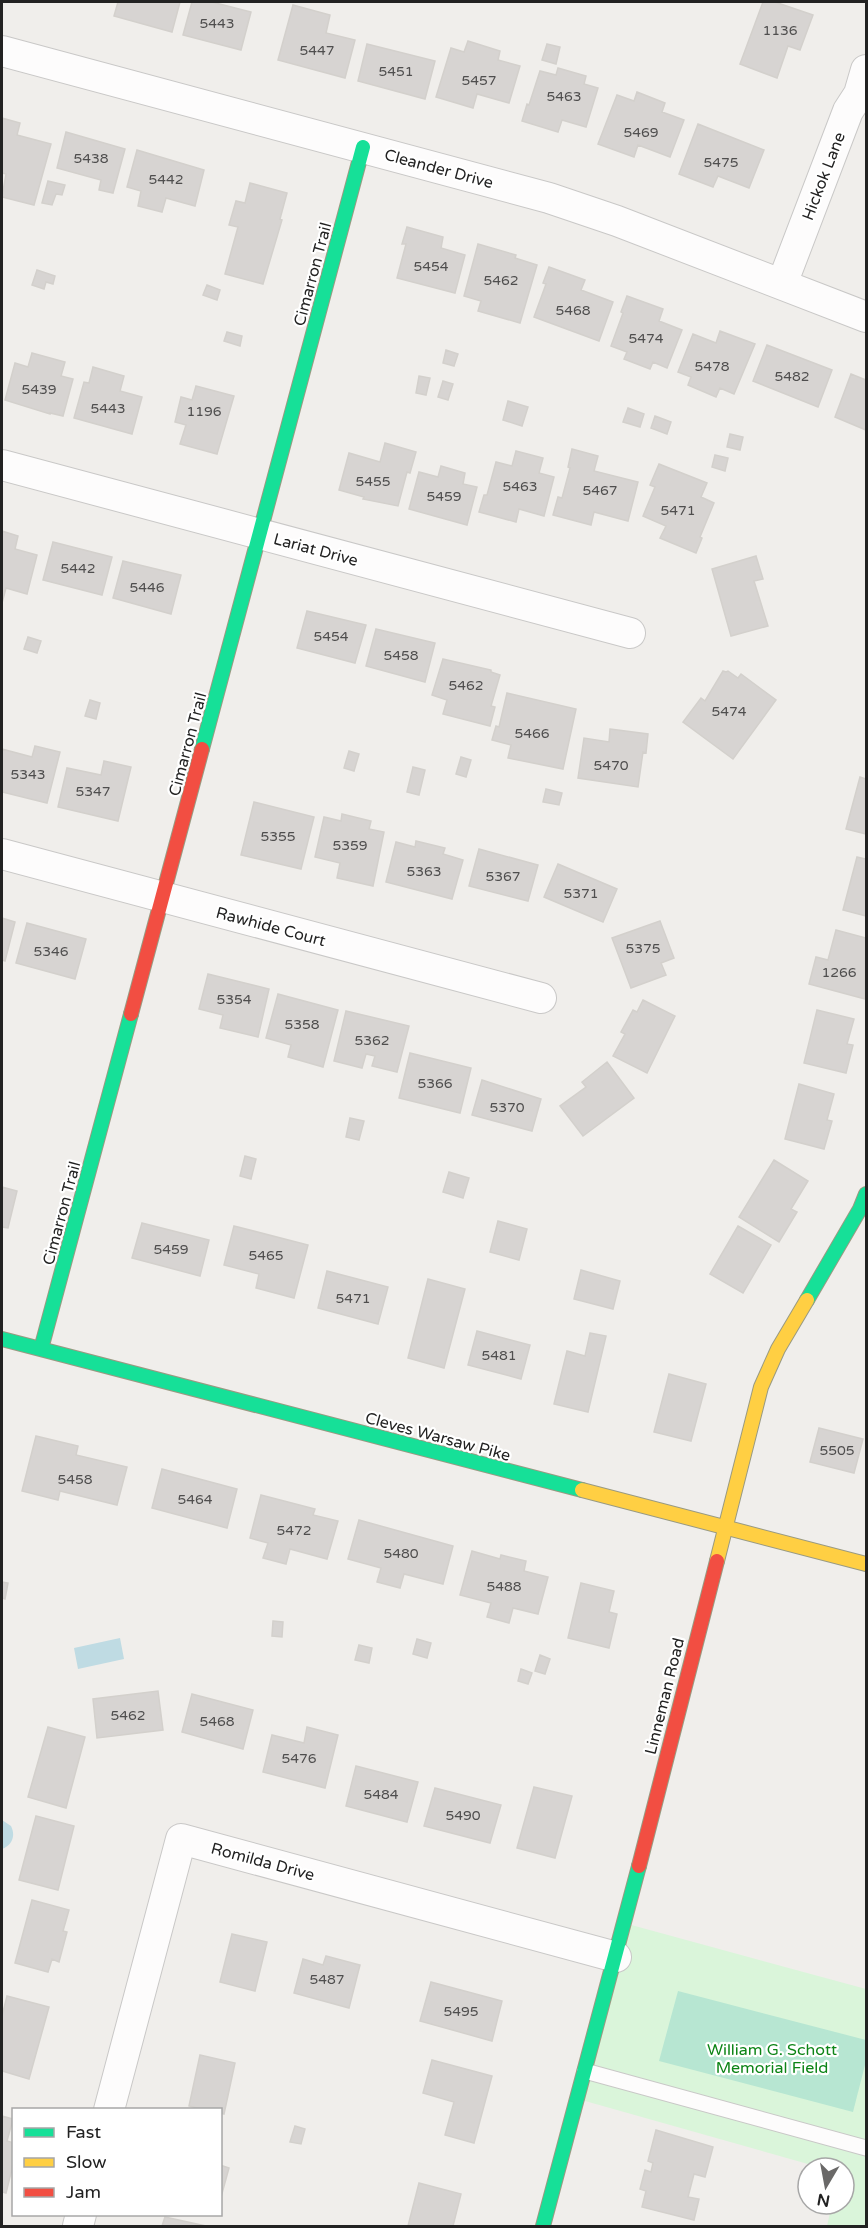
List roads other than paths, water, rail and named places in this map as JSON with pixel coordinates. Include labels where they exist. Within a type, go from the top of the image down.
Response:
[{"type":"street","name":"Cleander Drive","points":[[2,51],[549,198],[617,221],[867,317]]},
{"type":"street","name":"Hickok Lane","points":[[782,284],[848,111],[859,94],[867,70]]},
{"type":"street","name":"Cimarron Trail","points":[[41,1348],[363,147]]},
{"type":"street","name":"Lariat Drive","points":[[2,465],[630,633]]},
{"type":"street","name":"Rawhide Court","points":[[2,854],[541,998]]},
{"type":"street","name":"Linneman Road","points":[[543,2226],[616,1957],[761,1387],[778,1349],[867,1194]]},
{"type":"street","name":"Cleves Warsaw Pike","points":[[2,1339],[867,1564]]},
{"type":"street","name":"Romilda Drive","points":[[109,2108],[181,1839],[616,1957]]},
{"type":"lane","points":[[585,2071],[867,2148]]},
{"type":"water","points":[[120,1638],[124,1659],[78,1669],[74,1648]]},
{"type":"water","points":[[2,1820],[11,1826],[13,1837],[11,1843],[2,1849]]},
{"type":"park label","name":"William G. Schott Memorial Field","points":[[772,2058]]}]
